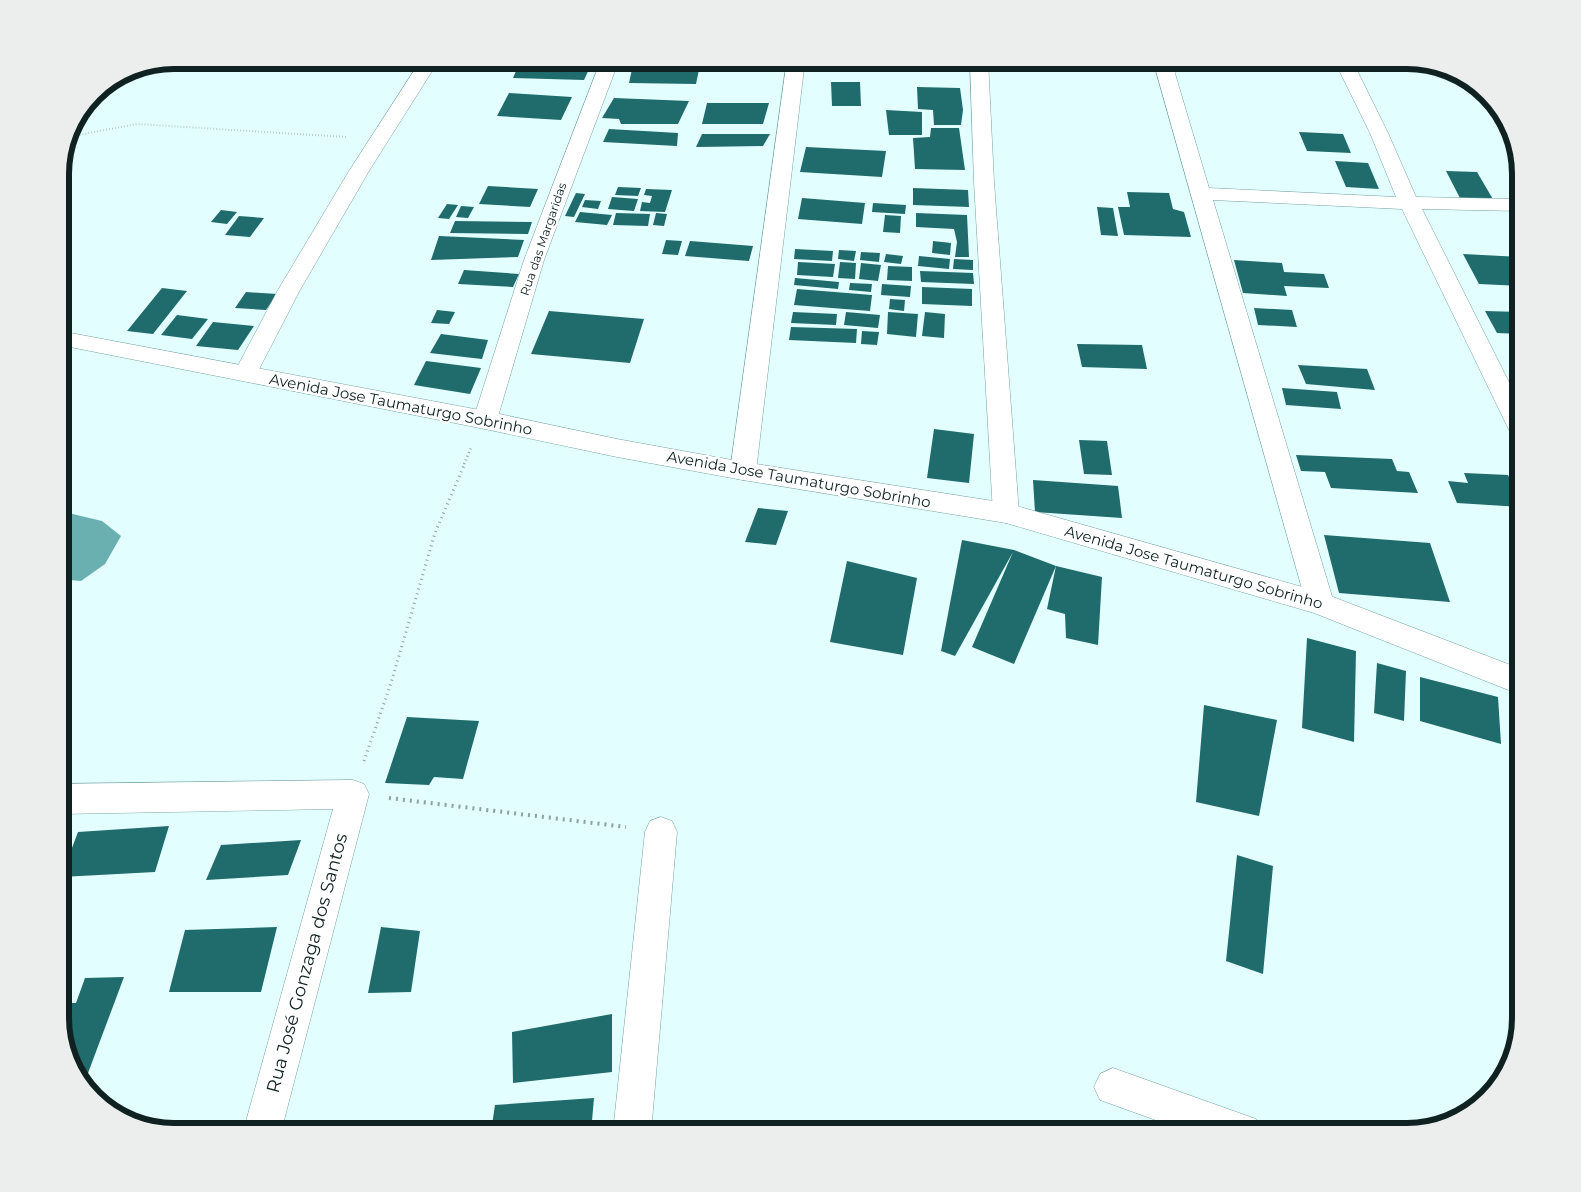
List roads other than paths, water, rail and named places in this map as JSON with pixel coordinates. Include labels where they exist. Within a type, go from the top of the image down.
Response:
[{"type":"street","points":[[246,374],[289,290],[375,144],[424,69]]},
{"type":"street","name":"Rua das Margaridas","points":[[485,420],[534,260],[564,175],[606,69]]},
{"type":"street","points":[[743,471],[795,69]]},
{"type":"street","points":[[979,69],[984,182],[1006,513]]},
{"type":"street","points":[[1165,69],[1320,603]]},
{"type":"street","points":[[1347,69],[1379,133],[1409,203],[1512,412]]},
{"type":"street","points":[[1201,194],[1409,203],[1512,205]]},
{"type":"street","name":"Avenida Jose Taumaturgo Sobrinho","points":[[69,340],[485,420],[617,448],[743,471],[1006,513],[1320,603],[1512,678]]},
{"type":"street","name":"Rua José Gonzaga dos Santos","points":[[69,806],[353,794],[264,1123]]},
{"type":"street","points":[[633,1123],[661,832]]},
{"type":"street","points":[[1113,1087],[1217,1123]]},
{"type":"water","points":[[69,513],[102,521],[121,536],[105,564],[81,581],[69,580]]}]
